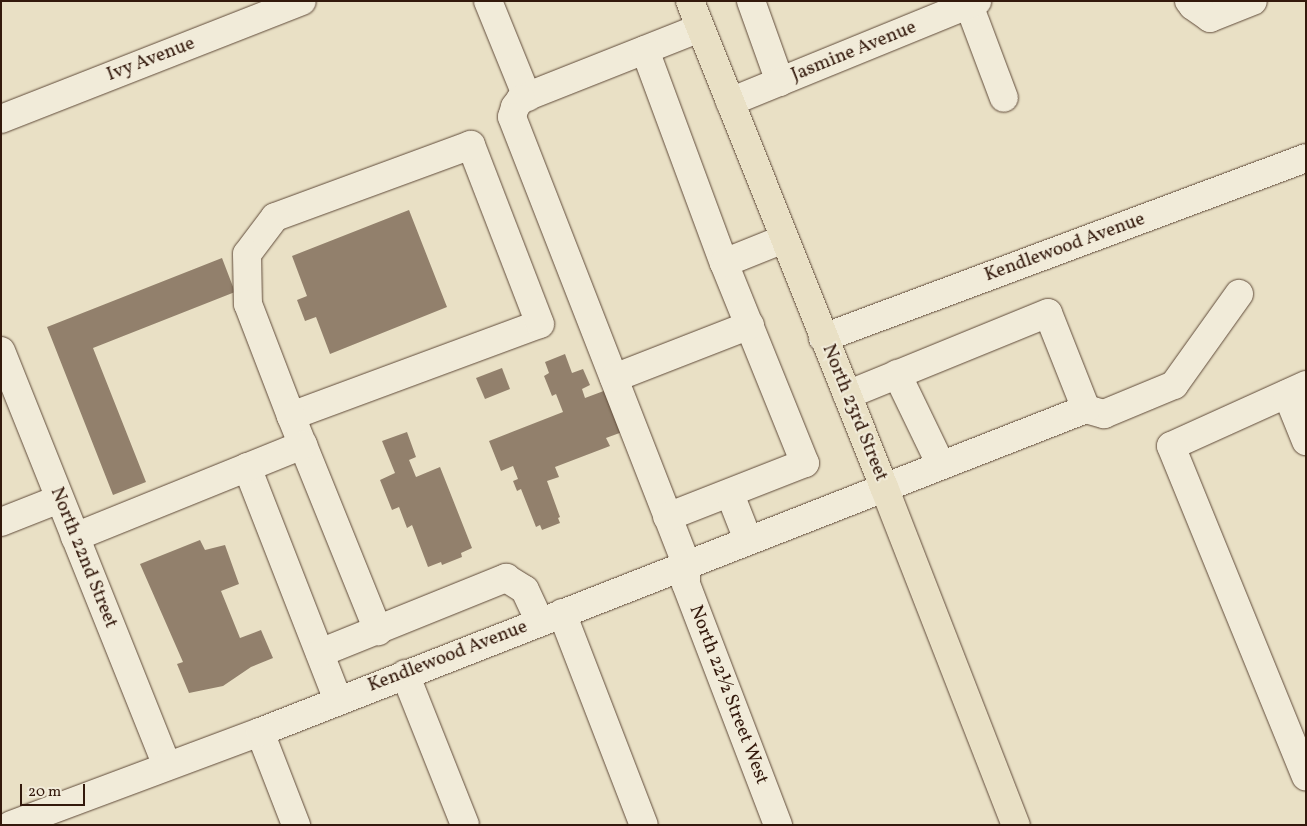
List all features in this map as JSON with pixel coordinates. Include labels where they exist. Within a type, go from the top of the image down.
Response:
[{"type":"main road","name":"North 23rd Street","points":[[690,1],[884,487],[1016,825]]},
{"type":"street","name":"Ivy Avenue","points":[[1,119],[302,1]]},
{"type":"street","points":[[488,1],[527,97],[700,28]]},
{"type":"street","points":[[751,1],[780,82]]},
{"type":"street","points":[[1189,1],[1210,18],[1253,1]]},
{"type":"street","points":[[966,4],[1004,98]]},
{"type":"street","name":"Jasmine Avenue","points":[[730,102],[966,4]]},
{"type":"street","points":[[645,50],[724,263],[805,463],[668,517]]},
{"type":"street","name":"North 22½ Street West","points":[[527,97],[515,107],[512,117],[686,564],[686,584],[778,825]]},
{"type":"street","points":[[292,416],[540,324],[471,145],[275,217],[247,254],[248,304],[303,445],[378,631]]},
{"type":"street","name":"Kendlewood Avenue","points":[[823,338],[1306,158]]},
{"type":"street","points":[[724,263],[784,239]]},
{"type":"street","points":[[847,395],[1048,313],[1086,409],[1104,414],[1174,385],[1239,294]]},
{"type":"street","points":[[614,378],[750,325]]},
{"type":"street","name":"North 22nd Street","points":[[1,351],[167,766]]},
{"type":"street","points":[[897,374],[941,465]]},
{"type":"street","points":[[1306,441],[1297,389],[1172,446],[1306,777]]},
{"type":"street","name":"Kendlewood Avenue","points":[[11,825],[260,732],[1086,409]]},
{"type":"street","points":[[75,537],[303,445]]},
{"type":"street","points":[[247,467],[338,700]]},
{"type":"street","points":[[730,494],[748,540]]},
{"type":"street","points":[[1,522],[59,499]]},
{"type":"street","points":[[320,653],[506,578],[525,590],[551,617],[644,825]]},
{"type":"street","points":[[405,674],[465,825]]},
{"type":"street","points":[[260,732],[296,825]]},
{"type":"building","points":[[409,210],[447,307],[330,354],[316,317],[305,321],[297,300],[307,296],[292,256]]},
{"type":"building","points":[[222,258],[235,292],[93,348],[146,482],[113,495],[47,327]]},
{"type":"building","points":[[565,354],[572,373],[583,369],[590,385],[582,389],[585,398],[609,389],[625,431],[606,438],[610,446],[555,467],[559,477],[547,481],[560,517],[558,518],[560,523],[542,530],[540,525],[536,527],[521,489],[517,491],[513,481],[518,479],[513,466],[501,471],[489,441],[563,412],[556,394],[552,396],[544,376],[549,373],[545,362]]},
{"type":"building","points":[[502,368],[510,389],[485,399],[476,378]]},
{"type":"building","points":[[407,432],[416,457],[409,460],[416,477],[440,467],[472,548],[461,553],[462,557],[442,565],[441,562],[428,567],[412,525],[407,528],[399,507],[392,510],[380,480],[395,473],[382,441]]},
{"type":"building","points":[[200,540],[205,550],[225,545],[239,584],[221,591],[240,638],[261,630],[273,658],[251,667],[223,686],[189,693],[177,664],[183,662],[140,564]]}]
